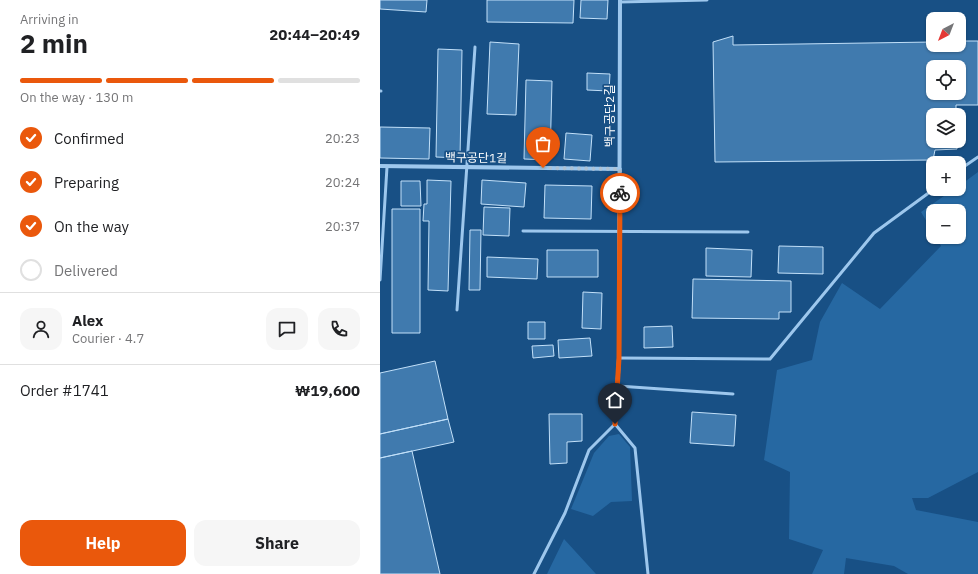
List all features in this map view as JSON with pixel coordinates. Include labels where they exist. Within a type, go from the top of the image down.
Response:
[{"type":"street","name":"백구공단2길","points":[[615,424],[619,358],[620,1]]},
{"type":"street","name":"백구공단1길","points":[[380,166],[620,169]]},
{"type":"lane","points":[[620,1],[707,0]]},
{"type":"lane","points":[[457,310],[475,47]]},
{"type":"lane","points":[[966,165],[978,157]]},
{"type":"lane","points":[[380,280],[387,166]]},
{"type":"lane","points":[[619,358],[770,359],[874,233],[926,195]]},
{"type":"lane","points":[[523,231],[620,233],[748,232]]},
{"type":"lane","points":[[618,386],[733,394]]},
{"type":"lane","points":[[534,574],[565,513],[590,450],[615,424],[635,448],[648,574]]},
{"type":"shaded area","points":[[978,172],[978,472],[928,498],[912,498],[916,510],[978,522],[978,574],[908,574],[894,566],[846,558],[844,574],[812,574],[823,550],[789,539],[790,472],[764,460],[777,370],[812,360],[820,322],[842,283],[880,309],[941,246],[940,244],[966,244],[966,204],[932,204],[944,196],[966,196],[966,181]]},
{"type":"shaded area","points":[[926,209],[926,220],[921,212]]},
{"type":"shaded area","points":[[619,434],[630,447],[632,501],[611,502],[593,516],[571,509],[594,453],[609,436]]},
{"type":"shaded area","points":[[564,539],[596,574],[547,574]]},
{"type":"building","points":[[380,0],[427,0],[426,12],[380,9]]},
{"type":"building","points":[[487,0],[574,0],[573,23],[487,22]]},
{"type":"building","points":[[581,0],[608,0],[607,19],[580,18]]},
{"type":"building","points":[[733,36],[733,45],[926,42],[926,52],[966,52],[966,41],[978,41],[978,105],[956,105],[956,108],[926,108],[926,148],[957,149],[935,150],[934,156],[926,156],[926,160],[715,162],[713,42]]},
{"type":"building","points":[[490,42],[519,44],[516,115],[487,114]]},
{"type":"building","points":[[438,49],[462,50],[460,158],[436,157]]},
{"type":"building","points":[[587,73],[610,74],[609,91],[587,90]]},
{"type":"building","points":[[526,80],[552,81],[550,160],[524,159]]},
{"type":"building","points":[[380,127],[430,128],[429,159],[380,158]]},
{"type":"building","points":[[566,133],[592,135],[590,161],[564,159]]},
{"type":"building","points":[[427,180],[451,181],[448,291],[428,290],[429,221],[423,221],[424,204],[427,204]]},
{"type":"building","points":[[482,180],[526,183],[524,207],[481,204]]},
{"type":"building","points":[[401,181],[420,181],[421,206],[401,206]]},
{"type":"building","points":[[545,185],[592,186],[591,219],[544,218]]},
{"type":"building","points":[[484,207],[510,208],[509,236],[483,235]]},
{"type":"building","points":[[392,209],[420,209],[420,333],[392,333]]},
{"type":"building","points":[[470,230],[481,230],[480,290],[469,290]]},
{"type":"building","points":[[779,246],[823,247],[823,274],[778,273]]},
{"type":"building","points":[[706,248],[752,250],[751,277],[706,276]]},
{"type":"building","points":[[547,250],[598,250],[598,277],[547,277]]},
{"type":"building","points":[[487,257],[538,259],[537,279],[487,277]]},
{"type":"building","points":[[693,279],[791,281],[791,312],[779,312],[779,319],[692,318]]},
{"type":"building","points":[[583,292],[602,293],[601,329],[582,328]]},
{"type":"building","points":[[528,322],[545,322],[545,339],[528,339]]},
{"type":"building","points":[[672,326],[673,347],[644,348],[644,327]]},
{"type":"building","points":[[590,338],[592,356],[559,358],[558,340]]},
{"type":"building","points":[[553,345],[554,356],[533,358],[532,346]]},
{"type":"building","points":[[435,361],[448,419],[380,434],[380,373]]},
{"type":"building","points":[[692,412],[736,415],[734,446],[690,443]]},
{"type":"building","points":[[549,414],[582,414],[582,441],[567,442],[567,463],[550,464]]},
{"type":"building","points":[[448,419],[454,442],[380,458],[380,434]]},
{"type":"building","points":[[412,451],[440,574],[380,574],[380,458]]},
{"type":"way so far","points":[[543,168],[620,169],[620,193]]},
{"type":"route","points":[[615,424],[619,358],[620,193]]}]
